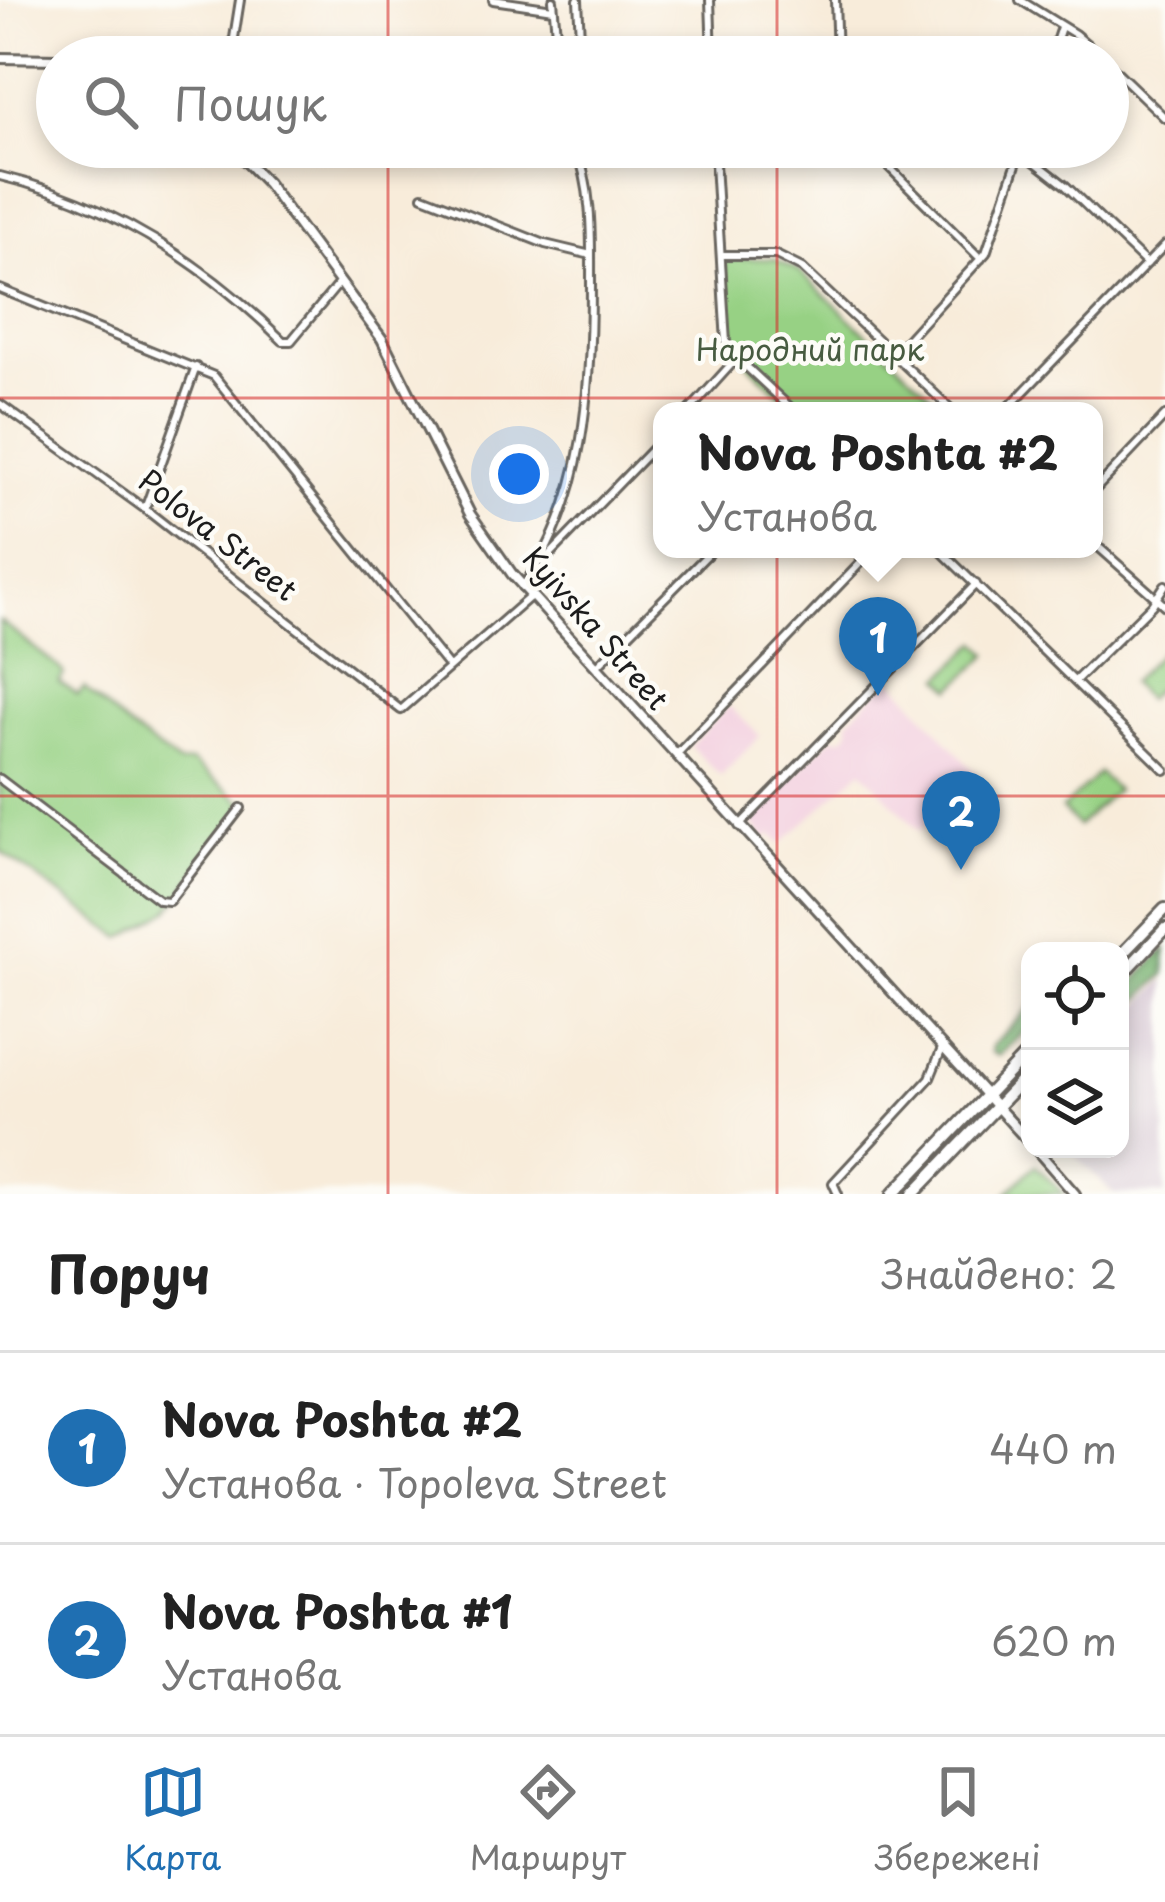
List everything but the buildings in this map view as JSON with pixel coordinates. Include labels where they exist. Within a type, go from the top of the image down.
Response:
[{"type":"highway","points":[[1129,947],[1165,909]]},
{"type":"highway","points":[[1129,967],[1165,929]]},
{"type":"highway","points":[[893,1194],[1021,1060]]},
{"type":"highway","points":[[913,1194],[1021,1082]]},
{"type":"street","points":[[234,36],[239,0]]},
{"type":"street","points":[[493,0],[553,4],[556,36]]},
{"type":"street","points":[[578,0],[580,36]]},
{"type":"street","points":[[710,0],[711,36]]},
{"type":"street","points":[[835,0],[836,36]]},
{"type":"street","points":[[1020,0],[1073,36]]},
{"type":"street","points":[[1058,36],[1061,27]]},
{"type":"street","points":[[0,58],[36,59]]},
{"type":"street","points":[[1129,83],[1165,118]]},
{"type":"street","name":"Kyivska Street","points":[[252,168],[398,364],[470,514],[522,587],[1021,1132]]},
{"type":"street","points":[[536,569],[559,519],[584,416],[591,355],[591,255],[588,185],[583,168]]},
{"type":"street","points":[[715,168],[726,343],[784,402]]},
{"type":"street","points":[[890,168],[981,260]]},
{"type":"street","points":[[894,354],[981,260],[1015,168]]},
{"type":"street","points":[[1045,168],[1148,264]]},
{"type":"street","points":[[0,176],[109,213],[233,292],[283,341],[291,340],[340,283]]},
{"type":"street","points":[[423,196],[544,244],[591,255]]},
{"type":"street","points":[[1014,402],[1165,245]]},
{"type":"street","points":[[721,255],[776,255],[793,262],[944,402]]},
{"type":"street","points":[[0,289],[214,376],[448,666],[531,596]]},
{"type":"street","points":[[697,402],[737,358]]},
{"type":"street","points":[[146,509],[196,367]]},
{"type":"street","name":"Polova Street","points":[[0,404],[146,509],[401,710],[448,666]]},
{"type":"street","points":[[1103,481],[1165,416]]},
{"type":"street","points":[[522,587],[653,448]]},
{"type":"street","points":[[1103,551],[1165,606]]},
{"type":"street","points":[[595,668],[703,558]]},
{"type":"street","points":[[675,756],[865,558]]},
{"type":"street","points":[[949,558],[1165,770]]},
{"type":"street","points":[[739,826],[976,584]]},
{"type":"street","points":[[1075,681],[1152,605],[1165,585]]},
{"type":"street","points":[[0,779],[158,900],[169,901],[241,808]]},
{"type":"street","points":[[838,1194],[833,1183],[930,1078],[943,1046]]},
{"type":"street","name":"Kyivska Street","points":[[1044,1158],[1075,1194]]},
{"type":"shaded area","points":[[891,677],[977,775],[970,785],[919,831],[862,770],[781,844],[772,834],[766,839],[750,821],[832,737],[842,738],[849,732],[849,720]]},
{"type":"shaded area","points":[[729,706],[760,736],[721,776],[690,746]]},
{"type":"shaded area","points":[[1165,979],[1165,1194],[1114,1194],[1077,1158],[1129,1158],[1129,1017]]},
{"type":"green space","name":"Народний парк","points":[[728,258],[775,259],[799,271],[939,402],[926,394],[918,402],[789,402],[732,348],[724,265]]},
{"type":"green space","points":[[0,621],[61,669],[64,674],[59,682],[78,695],[84,688],[179,764],[191,762],[247,805],[169,910],[122,938],[0,851]]},
{"type":"green space","points":[[978,642],[989,654],[952,689],[941,678]]},
{"type":"green space","points":[[1165,648],[1165,681],[1146,699],[1130,683]]},
{"type":"green space","points":[[1099,773],[1116,790],[1078,826],[1062,809]]},
{"type":"green space","points":[[1165,949],[1165,974],[1129,1010],[1129,987]]},
{"type":"green space","points":[[1021,1016],[1021,1035],[999,1056],[991,1052]]},
{"type":"green space","points":[[1035,1165],[1064,1194],[1006,1194]]},
{"type":"place","name":"Nova Poshta #2","points":[[878,696]]},
{"type":"place","name":"Nova Poshta #1","points":[[961,870]]}]
